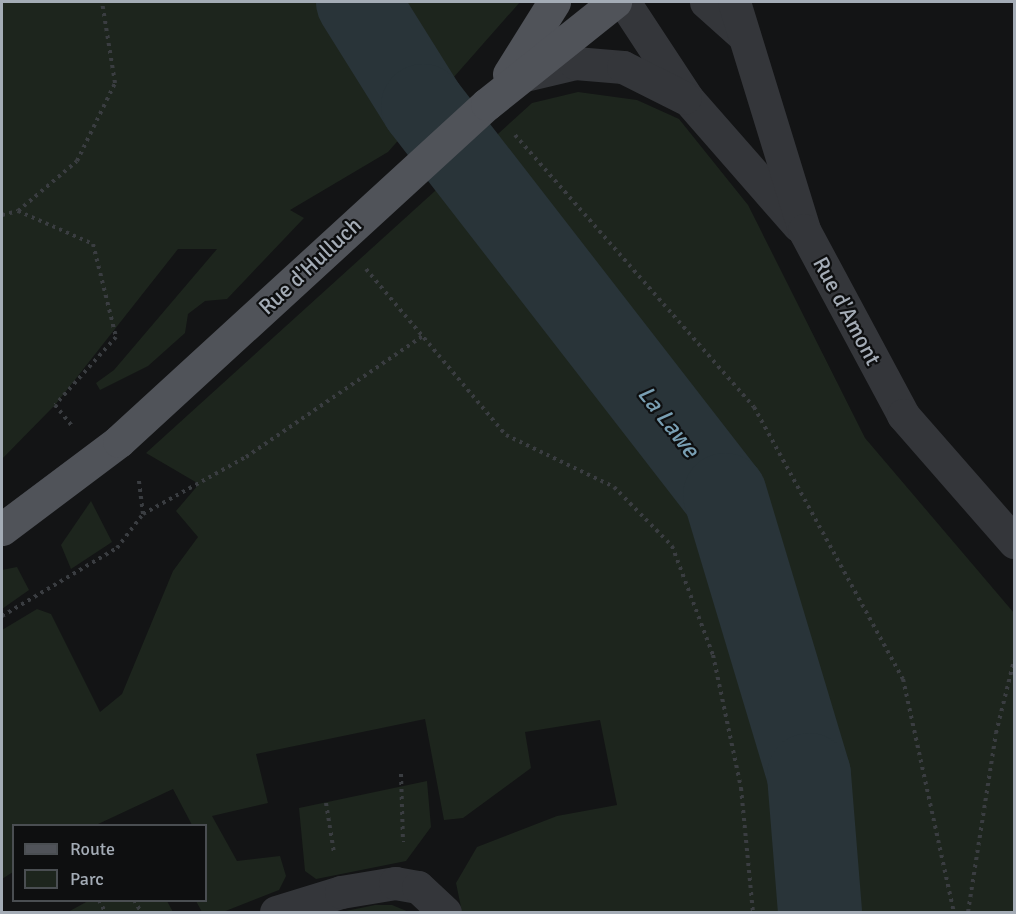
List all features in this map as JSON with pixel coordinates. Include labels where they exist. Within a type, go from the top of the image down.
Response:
[{"type":"main road","points":[[487,104],[534,40],[554,2]]},
{"type":"main road","name":"Rue d'Hulluch","points":[[2,529],[119,441],[487,104],[615,2]]},
{"type":"street","points":[[624,2],[687,98],[804,230]]},
{"type":"street","points":[[706,2],[750,42]]},
{"type":"street","points":[[734,2],[750,42]]},
{"type":"street","points":[[747,2],[750,42]]},
{"type":"street","name":"Rue d'Amont","points":[[750,42],[804,230],[903,415],[1014,542]]},
{"type":"street","points":[[525,75],[575,63],[623,67],[687,98]]},
{"type":"street","points":[[276,912],[371,884],[409,886],[434,898],[445,912]]},
{"type":"path","points":[[2,215],[18,211],[77,161],[115,83],[102,2]]},
{"type":"path","points":[[487,104],[754,407],[903,679],[954,912]]},
{"type":"path","points":[[18,211],[93,244],[116,337],[55,405],[75,429]]},
{"type":"path","points":[[340,238],[506,435],[614,487],[672,546],[713,655],[741,788],[753,912]]},
{"type":"path","points":[[2,616],[117,548],[142,514],[246,457],[423,336]]},
{"type":"path","points":[[139,475],[142,514]]},
{"type":"path","points":[[968,912],[996,733],[1014,660]]},
{"type":"path","points":[[401,774],[409,886]]},
{"type":"path","points":[[326,803],[341,892]]},
{"type":"green space","points":[[2,2],[520,2],[388,152],[290,210],[304,218],[227,299],[205,301],[188,314],[185,333],[148,366],[100,390],[96,383],[114,370],[217,249],[178,249],[55,405],[2,459]]},
{"type":"green space","points":[[578,92],[637,100],[679,119],[748,205],[865,438],[1014,613],[1014,912],[462,912],[456,883],[477,847],[557,816],[617,805],[600,720],[525,732],[531,768],[463,818],[444,820],[425,719],[256,754],[268,803],[212,816],[237,861],[280,856],[286,876],[279,890],[223,912],[202,912],[197,902],[207,902],[207,824],[191,824],[173,789],[98,824],[12,824],[12,873],[2,879],[2,630],[37,609],[51,614],[100,712],[122,694],[173,571],[198,537],[176,511],[199,484],[146,453],[532,103]]},
{"type":"green space","points":[[91,501],[112,542],[71,569],[61,545]]},
{"type":"green space","points":[[17,567],[29,590],[2,609],[2,570]]},
{"type":"green space","points":[[427,781],[431,827],[406,861],[316,879],[305,871],[299,808]]},
{"type":"green space","points":[[86,902],[168,902],[173,912],[68,912]]},
{"type":"green space","points":[[375,905],[392,905],[409,912],[341,912]]},
{"type":"waterway","name":"La Lawe","points":[[358,2],[423,106],[725,495],[809,775],[820,912]]}]
